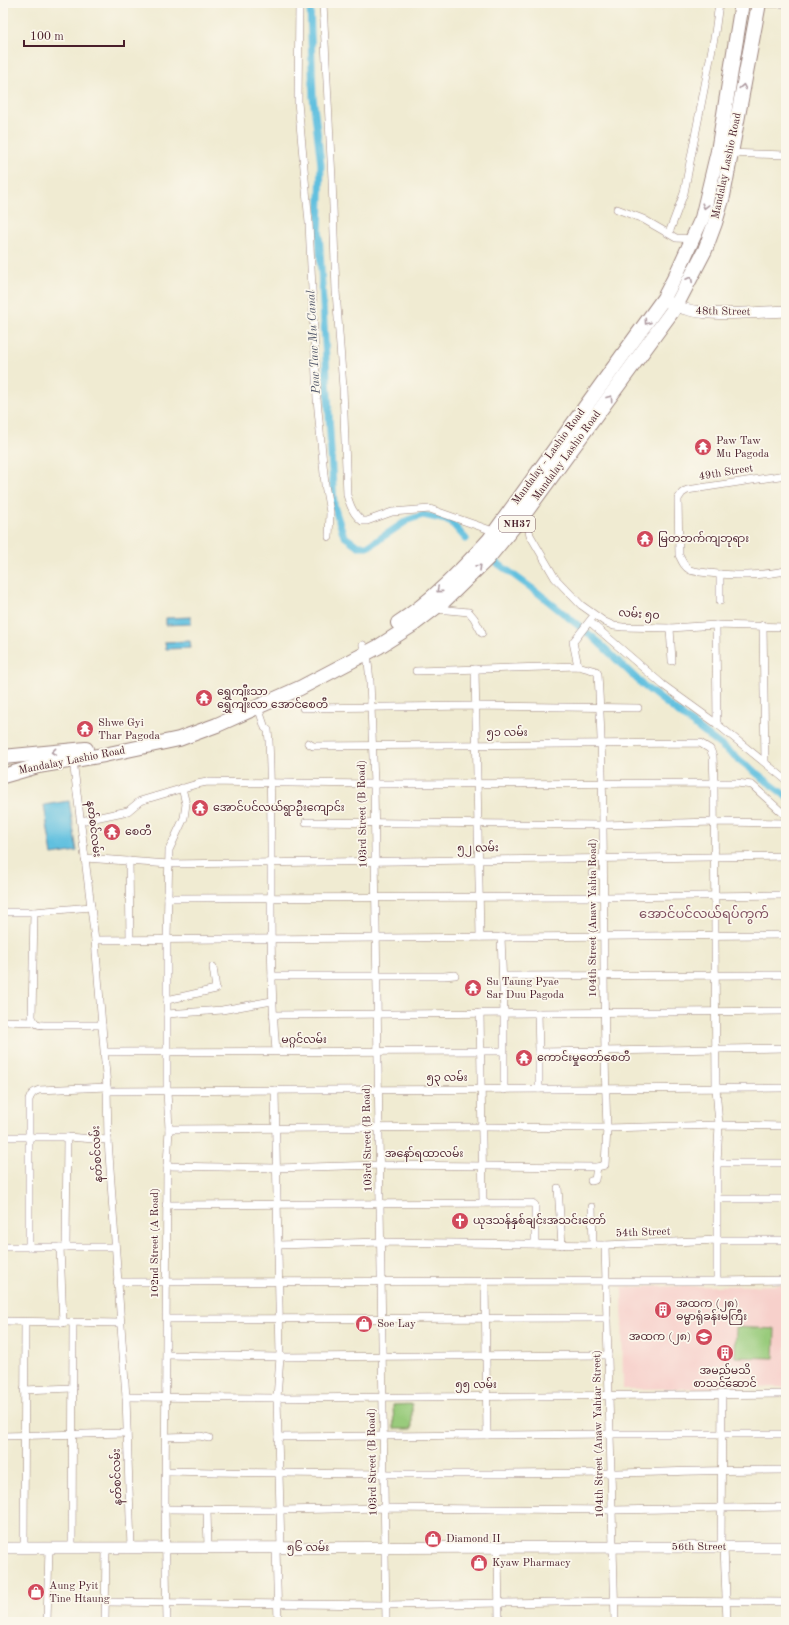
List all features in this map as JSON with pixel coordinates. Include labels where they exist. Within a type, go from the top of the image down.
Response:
[{"type":"highway","name":"Mandalay - Lashio Road","points":[[3,757],[85,749],[138,740],[179,730],[216,717],[280,689],[365,649],[425,603],[500,535],[664,298],[693,239],[702,218],[710,182],[725,153],[735,49],[742,3]]},
{"type":"highway","name":"Mandalay Lashio Road","points":[[3,776],[38,766],[179,739],[217,725],[258,707],[335,671],[365,649],[414,624],[444,601],[488,558],[500,535],[525,513],[676,306],[698,262],[716,223],[725,186],[725,153],[750,50],[759,4]]},
{"type":"highway","points":[[735,49],[750,50]]},
{"type":"highway","points":[[710,182],[725,186]]},
{"type":"highway","points":[[686,254],[698,262]]},
{"type":"street","points":[[299,3],[298,102],[309,223],[317,399],[325,485],[330,512],[328,538]]},
{"type":"street","points":[[323,3],[347,494],[355,515],[362,521],[368,521],[392,512],[430,509],[500,535]]},
{"type":"street","points":[[669,233],[684,193],[715,33],[719,3]]},
{"type":"street","points":[[742,3],[782,4]]},
{"type":"street","points":[[725,153],[786,155]]},
{"type":"street","points":[[617,209],[643,219],[676,238],[693,239]]},
{"type":"street","name":"48th Street","points":[[664,298],[676,306],[693,312],[786,311]]},
{"type":"street","name":"49th Street","points":[[720,574],[690,570],[683,563],[679,555],[678,499],[682,493],[694,488],[786,475]]},
{"type":"street","name":"လမ်း ၅၀","points":[[525,513],[530,535],[555,578],[581,605],[609,624],[623,627],[670,628],[716,625],[763,625],[786,627]]},
{"type":"street","points":[[720,601],[720,574],[748,576],[786,571]]},
{"type":"street","points":[[434,609],[469,612],[482,633]]},
{"type":"street","points":[[416,671],[578,666],[573,645],[574,639],[595,615]]},
{"type":"street","points":[[590,622],[663,685],[717,724],[786,780]]},
{"type":"street","points":[[716,625],[717,724]]},
{"type":"street","points":[[763,625],[765,762]]},
{"type":"street","points":[[670,628],[672,662]]},
{"type":"street","name":"103rd Street (B Road)","points":[[365,649],[373,744],[376,861],[377,1052],[386,1622]]},
{"type":"street","name":"104th Street (Anaw Yahta Road)","points":[[578,666],[596,671],[598,674],[600,708],[604,825],[603,897],[607,1162]]},
{"type":"street","points":[[475,670],[480,937]]},
{"type":"street","points":[[303,708],[371,709],[476,706],[638,708]]},
{"type":"street","points":[[258,707],[265,728],[268,730],[271,784],[272,863],[270,939],[272,1001],[276,1051]]},
{"type":"street","name":"၅၁ လမ်း","points":[[308,743],[313,746],[373,744],[700,743],[710,748],[713,756],[714,783]]},
{"type":"street","name":"နတ်စင်လမ်း","points":[[73,760],[95,940],[105,1052],[108,1140],[126,1397],[131,1548]]},
{"type":"street","points":[[81,821],[128,811],[140,801],[202,782],[271,784],[737,783],[752,785],[786,816]]},
{"type":"street","points":[[714,783],[716,1088],[719,1125],[717,1163],[717,1281]]},
{"type":"street","name":"102nd Street (A Road)","points":[[167,1622],[165,1508],[167,1355],[166,1206],[169,1129],[167,1091],[167,939],[169,850],[182,824],[186,804],[182,788]]},
{"type":"street","points":[[306,822],[604,825],[714,822],[786,823]]},
{"type":"street","name":"၅၂ လမ်း","points":[[85,858],[169,864],[786,856]]},
{"type":"street","points":[[129,861],[130,940]]},
{"type":"street","points":[[592,874],[603,876]]},
{"type":"street","points":[[168,898],[786,895]]},
{"type":"street","points":[[3,912],[34,912],[91,907]]},
{"type":"street","points":[[34,912],[32,1017],[34,1022]]},
{"type":"street","points":[[95,940],[786,935]]},
{"type":"street","points":[[501,937],[504,1013],[504,1090]]},
{"type":"street","points":[[167,1000],[216,989],[213,967]]},
{"type":"street","points":[[503,976],[604,977],[786,974]]},
{"type":"street","points":[[272,976],[455,975]]},
{"type":"street","points":[[167,1014],[222,1010],[272,1001]]},
{"type":"street","points":[[273,1015],[786,1011]]},
{"type":"street","points":[[480,1013],[483,1203]]},
{"type":"street","points":[[538,1013],[539,1089]]},
{"type":"street","points":[[3,1021],[34,1022],[38,1025],[102,1024]]},
{"type":"street","points":[[539,1052],[786,1048]]},
{"type":"street","name":"မဂ္ဂင်လမ်း","points":[[105,1052],[503,1051]]},
{"type":"street","name":"၅၃ လမ်း","points":[[30,1138],[29,1100],[35,1091],[107,1089],[167,1091],[786,1088]]},
{"type":"street","points":[[275,1090],[277,1128],[276,1205],[278,1245],[278,1320],[280,1357],[277,1398],[281,1510],[278,1622]]},
{"type":"street","points":[[169,1129],[379,1127],[607,1128],[719,1125],[786,1126]]},
{"type":"street","points":[[63,1323],[63,1247],[67,1137]]},
{"type":"street","points":[[3,1138],[67,1137],[108,1140]]},
{"type":"street","points":[[29,1247],[30,1138]]},
{"type":"street","name":"အနော်ရထာလမ်း","points":[[167,1166],[276,1168],[379,1165],[597,1167],[604,1166],[607,1162]]},
{"type":"street","points":[[717,1163],[786,1163]]},
{"type":"street","points":[[591,1181],[595,1180],[597,1167]]},
{"type":"street","points":[[558,1188],[562,1245]]},
{"type":"street","points":[[717,1199],[786,1199]]},
{"type":"street","points":[[166,1206],[534,1203],[536,1244]]},
{"type":"street","points":[[592,1206],[593,1245]]},
{"type":"street","name":"54th Street","points":[[278,1245],[380,1242],[605,1245],[718,1240],[786,1240]]},
{"type":"street","name":"104th Street (Anaw Yahtar Street)","points":[[605,1245],[615,1622]]},
{"type":"street","points":[[3,1247],[115,1247]]},
{"type":"street","points":[[117,1282],[786,1280]]},
{"type":"street","points":[[485,1281],[487,1435]]},
{"type":"street","points":[[166,1318],[278,1320],[381,1318],[607,1318]]},
{"type":"street","points":[[3,1322],[120,1323]]},
{"type":"street","points":[[24,1547],[25,1322]]},
{"type":"street","points":[[72,1548],[73,1323]]},
{"type":"street","points":[[167,1355],[280,1357],[608,1355]]},
{"type":"street","points":[[24,1390],[72,1388]]},
{"type":"street","points":[[722,1394],[722,1508],[727,1622]]},
{"type":"street","name":"၅၅ လမ်း","points":[[126,1397],[277,1398],[786,1394]]},
{"type":"street","points":[[3,1436],[127,1433]]},
{"type":"street","points":[[278,1437],[786,1434]]},
{"type":"street","points":[[166,1436],[200,1436],[209,1438]]},
{"type":"street","points":[[166,1471],[279,1474],[384,1474],[611,1473],[786,1470]]},
{"type":"street","points":[[165,1508],[207,1510],[385,1508],[612,1510],[786,1508]]},
{"type":"street","points":[[207,1510],[208,1548]]},
{"type":"street","name":"၅၆ လမ်း","points":[[3,1548],[385,1548],[613,1546]]},
{"type":"street","name":"56th Street","points":[[613,1546],[786,1547]]},
{"type":"street","points":[[498,1547],[499,1622]]},
{"type":"street","points":[[47,1622],[49,1548]]},
{"type":"street","points":[[105,1622],[106,1548]]},
{"type":"street","points":[[105,1602],[386,1605],[614,1601],[786,1602]]},
{"type":"shaded area","name":"အထက (၂၈)","points":[[786,1285],[786,1387],[623,1389],[622,1287]]},
{"type":"green space","points":[[736,1327],[775,1329],[774,1358],[735,1357]]},
{"type":"green space","points":[[412,1404],[412,1429],[394,1429],[393,1405]]},
{"type":"water","points":[[191,617],[191,624],[166,625],[166,618]]},
{"type":"water","points":[[190,641],[191,648],[166,649],[165,642]]},
{"type":"water","points":[[69,801],[77,851],[52,855],[44,805]]},
{"type":"waterway","name":"Paw Taw Mu Canal","points":[[310,3],[313,97],[321,164],[319,231],[334,506],[344,536],[358,546],[369,546],[408,520],[423,515],[450,521],[466,539]]},
{"type":"waterway","points":[[493,560],[537,592],[595,639],[644,686],[786,796]]},
{"type":"place","name":"Paw Taw Mu Pagoda","points":[[703,447]]},
{"type":"place","name":"မြတဘက်ကျဘုရား","points":[[645,539]]},
{"type":"place","name":"ရွှေကျီးသာ ရွှေကျီးလာ အောင်စေတီ","points":[[204,698]]},
{"type":"place","name":"Shwe Gyi Thar Pagoda","points":[[85,729]]},
{"type":"place","name":"အောင်ပင်လယ်ရွာဦးကျောင်း","points":[[200,808]]},
{"type":"place","name":"စေတီ","points":[[112,832]]},
{"type":"place","name":"Su Taung Pyae Sar Duu Pagoda","points":[[473,988]]},
{"type":"place","name":"ကောင်းမှုတော်စေတီ","points":[[524,1058]]},
{"type":"place","name":"ယုဒသန်နှစ်ချင်းအသင်းတော်","points":[[460,1221]]},
{"type":"place","name":"အထက (၂၈) ဓမ္မာရုံခန်းမကြီး","points":[[663,1310]]},
{"type":"place","name":"Soe Lay","points":[[364,1324]]},
{"type":"place","name":"အထက (၂၈)","points":[[704,1337]]},
{"type":"place","name":"အမည်မသိ စာသင်ဆောင်","points":[[725,1353]]},
{"type":"place","name":"Diamond II","points":[[433,1539]]},
{"type":"place","name":"Kyaw Pharmacy","points":[[479,1563]]},
{"type":"place","name":"Aung Pyit Tine Htaung","points":[[36,1592]]},
{"type":"district","name":"အောင်ပင်လယ်ရပ်ကွက်","points":[[704,914]]}]
